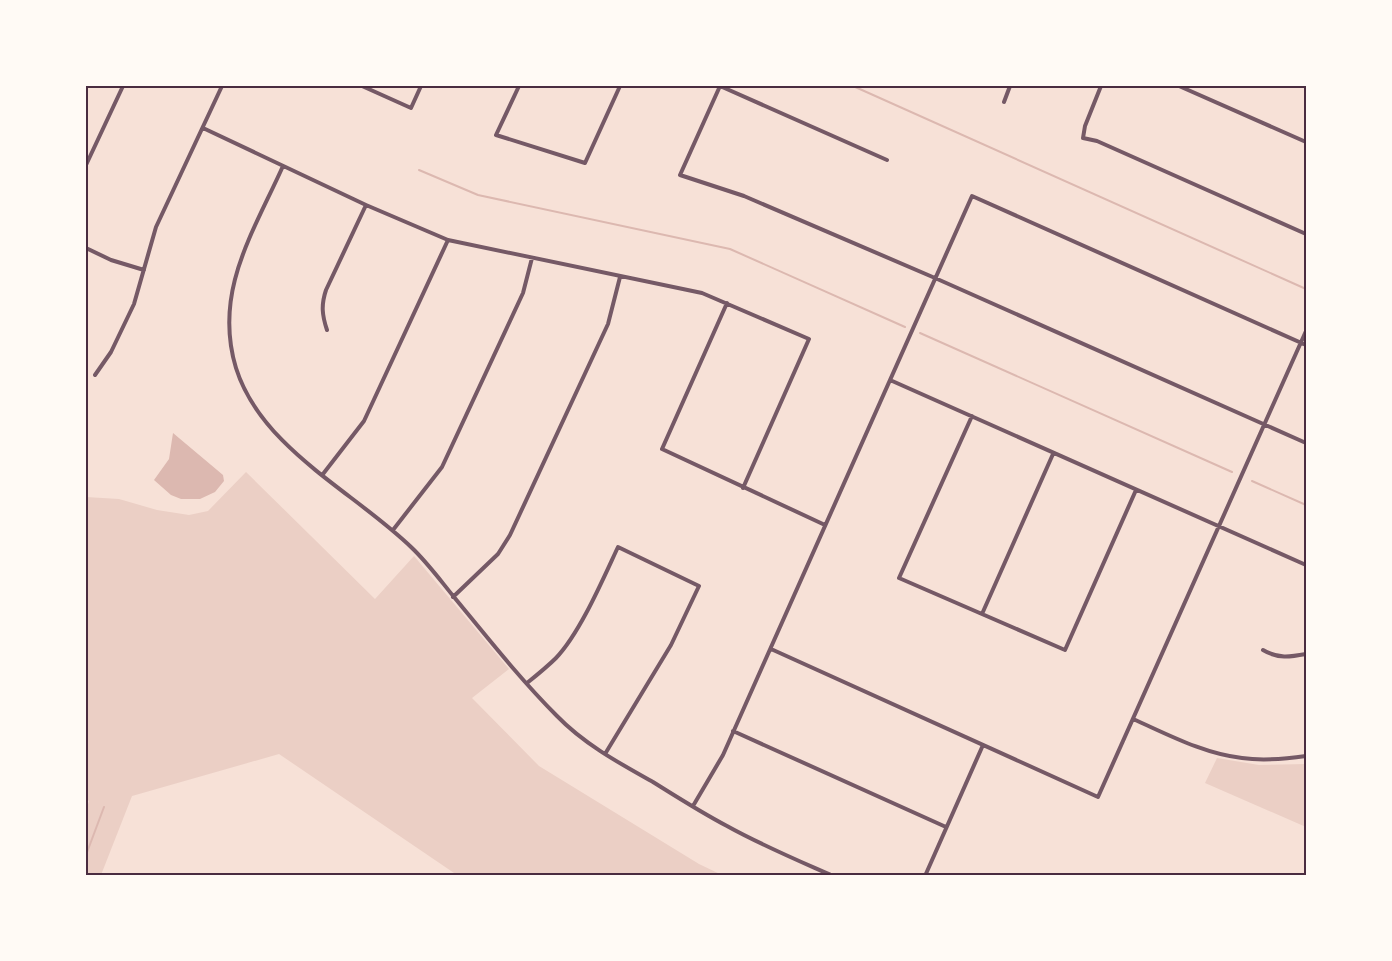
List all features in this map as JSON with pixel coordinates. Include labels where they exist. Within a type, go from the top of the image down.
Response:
[{"type":"street","points":[[86,165],[123,86]]},
{"type":"street","points":[[95,375],[126,324],[156,227],[222,86]]},
{"type":"street","points":[[362,86],[411,108],[421,86]]},
{"type":"street","points":[[519,86],[496,135],[585,163],[620,86]]},
{"type":"street","points":[[887,160],[720,86],[680,175],[744,196],[935,278],[1306,444]]},
{"type":"street","points":[[1004,102],[1010,86]]},
{"type":"street","points":[[1101,86],[1084,126],[1083,138],[1107,146],[1306,234]]},
{"type":"street","points":[[1179,86],[1306,142]]},
{"type":"street","points":[[203,128],[366,205],[448,240],[702,293],[809,339],[743,488]]},
{"type":"street","points":[[283,166],[238,266],[231,291],[229,330],[236,367],[243,386],[260,416],[285,443],[393,530],[424,561],[557,716],[605,754],[725,826],[833,876]]},
{"type":"street","points":[[693,806],[718,763],[771,648],[972,196],[1306,345]]},
{"type":"street","points":[[327,330],[322,314],[322,303],[326,290],[366,205]]},
{"type":"street","points":[[322,474],[364,421],[448,240]]},
{"type":"street","points":[[86,248],[111,260],[144,270]]},
{"type":"street","points":[[393,530],[442,467],[523,293],[532,258]]},
{"type":"street","points":[[453,597],[498,554],[510,536],[608,324],[621,277]]},
{"type":"street","points":[[727,303],[662,449],[825,525]]},
{"type":"street","points":[[771,648],[1098,797],[1306,331]]},
{"type":"street","points":[[890,380],[1306,565]]},
{"type":"street","points":[[972,416],[899,578],[1065,650],[1136,490]]},
{"type":"street","points":[[982,614],[1053,454]]},
{"type":"street","points":[[528,683],[558,657],[600,585],[618,547],[699,586],[671,645],[605,754]]},
{"type":"street","points":[[1263,650],[1273,656],[1306,654]]},
{"type":"street","points":[[1132,719],[1208,751],[1238,758],[1279,759],[1306,756]]},
{"type":"street","points":[[733,731],[946,827]]},
{"type":"street","points":[[925,876],[983,745]]},
{"type":"shaded area","points":[[173,433],[223,475],[224,481],[215,492],[200,499],[181,499],[171,495],[154,480],[169,459]]},
{"type":"shaded area","points":[[246,472],[375,599],[414,556],[509,669],[472,698],[539,766],[699,864],[722,875],[457,875],[279,754],[132,796],[101,875],[86,875],[86,811],[89,801],[86,799],[86,497],[119,499],[157,510],[189,515],[208,511]]},
{"type":"shaded area","points":[[1217,758],[1259,765],[1306,764],[1306,827],[1205,783]]},
{"type":"waterway","points":[[853,86],[1306,289]]},
{"type":"waterway","points":[[419,170],[478,195],[730,249],[905,327]]},
{"type":"waterway","points":[[920,333],[1232,472]]},
{"type":"waterway","points":[[1252,481],[1306,505]]},
{"type":"waterway","points":[[86,855],[104,807]]}]
